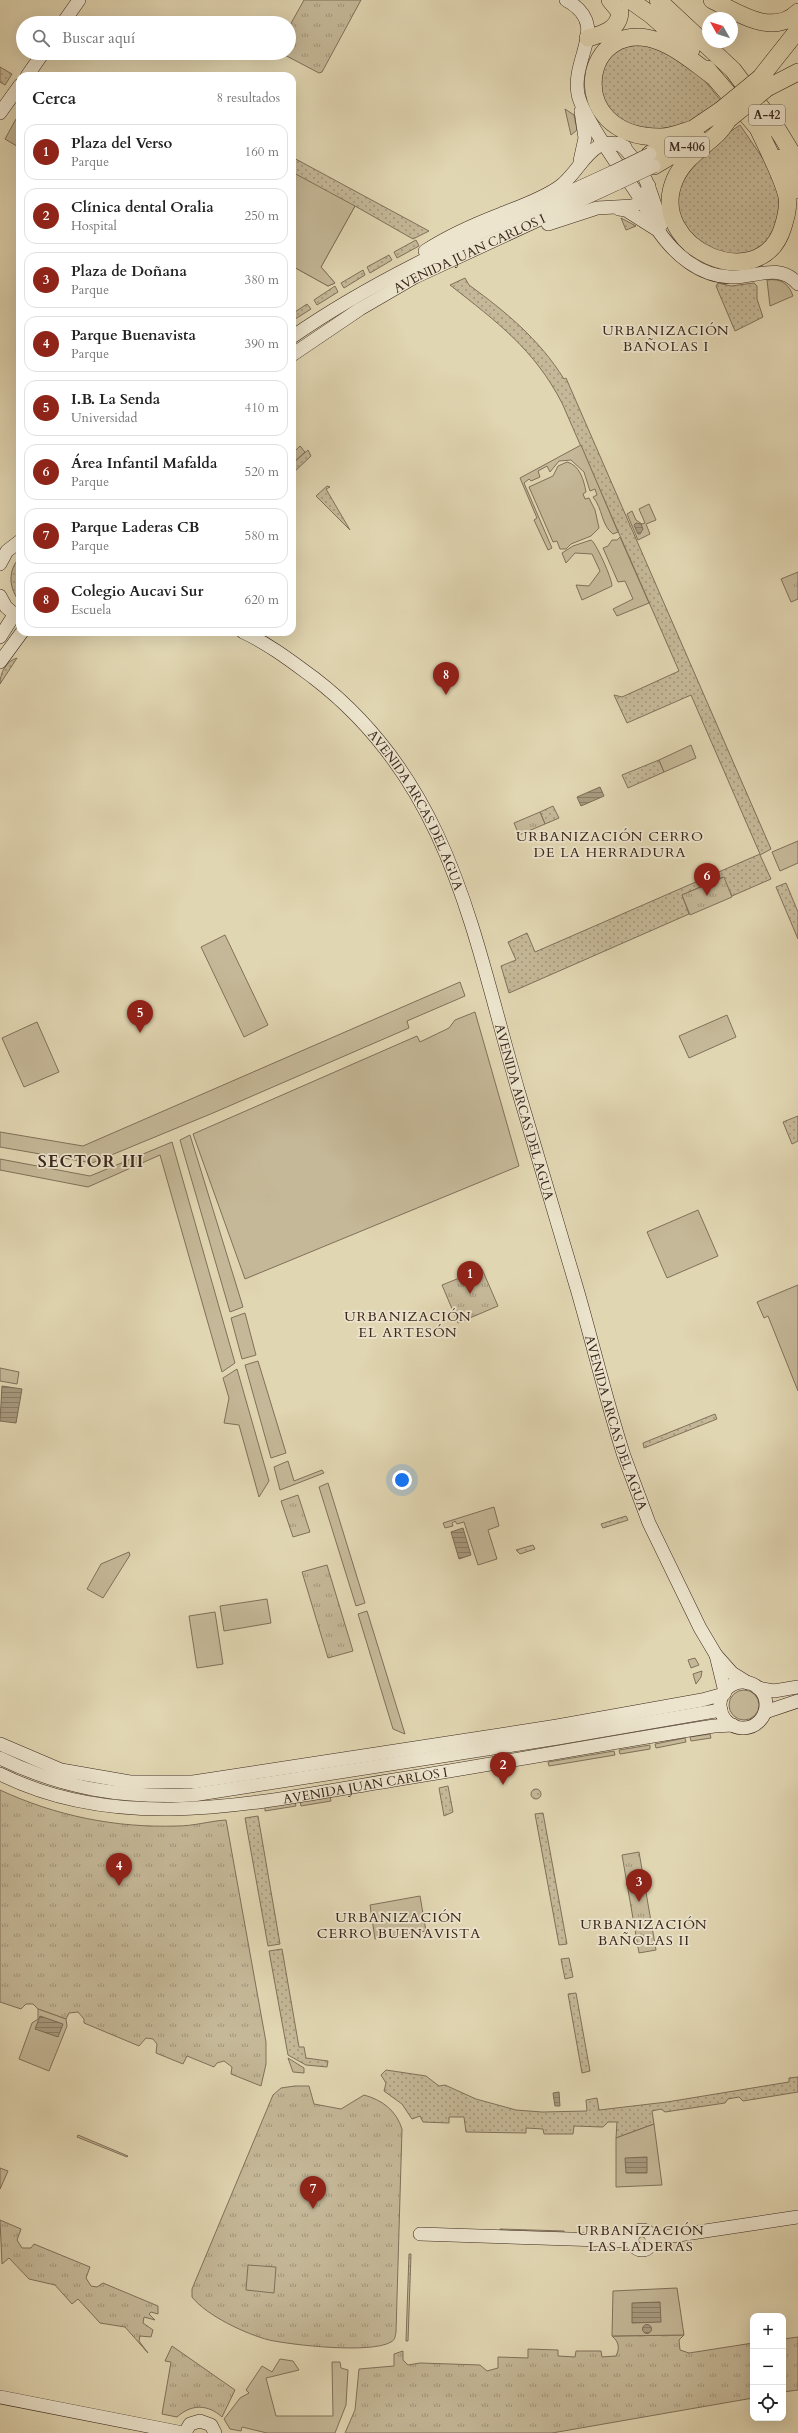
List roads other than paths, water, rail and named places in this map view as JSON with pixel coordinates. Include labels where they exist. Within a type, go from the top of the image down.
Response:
[{"type":"highway","points":[[588,38],[601,35],[617,24],[620,12],[610,0]]},
{"type":"highway","name":"A-42","points":[[630,0],[651,15],[690,50],[714,76],[756,124],[782,159],[798,190]]},
{"type":"highway","name":"A-42","points":[[658,0],[733,70],[776,127],[798,163]]},
{"type":"highway","points":[[712,0],[755,21],[770,23],[784,22],[798,12]]},
{"type":"highway","name":"M-406","points":[[763,83],[798,30]]},
{"type":"highway","points":[[693,129],[662,137],[638,134],[618,126],[598,105],[593,90],[593,72],[603,53],[611,46],[628,39],[639,38],[661,42],[714,76]]},
{"type":"highway","name":"M-406","points":[[652,160],[725,115],[763,83],[798,50]]},
{"type":"highway","points":[[733,70],[749,80],[798,145]]},
{"type":"highway","points":[[763,83],[798,72]]},
{"type":"highway","points":[[725,115],[717,135],[688,159],[681,168],[675,180],[670,203],[673,220],[685,238],[703,253],[724,262],[750,260],[765,252],[781,234],[787,214],[787,197],[756,124]]},
{"type":"highway","name":"M-406","points":[[652,160],[693,129],[725,115]]},
{"type":"main road","points":[[68,16],[79,0]]},
{"type":"main road","points":[[566,0],[578,7],[583,14],[588,38],[578,65],[576,80],[585,138],[584,148],[576,170]]},
{"type":"main road","points":[[29,72],[37,60]]},
{"type":"main road","points":[[0,113],[16,91]]},
{"type":"main road","points":[[578,96],[588,117],[642,202],[657,229],[680,256],[711,274],[732,277],[770,271],[788,276],[798,284]]},
{"type":"main road","points":[[588,117],[624,147],[640,167],[649,186],[666,241]]},
{"type":"main road","points":[[374,285],[405,263],[447,238],[540,198],[559,187],[576,170],[590,152],[604,143],[618,144],[624,147]]},
{"type":"main road","name":"AVENIDA JUAN CARLOS I","points":[[296,352],[354,313],[415,276],[652,160]]},
{"type":"main road","name":"AVENIDA JUAN CARLOS I","points":[[296,334],[325,314],[374,285],[615,178]]},
{"type":"main road","points":[[415,276],[442,271],[568,216],[605,208],[633,206],[642,202],[649,186]]},
{"type":"main road","points":[[605,208],[626,210],[657,229]]},
{"type":"main road","points":[[1,560],[16,545]]},
{"type":"main road","points":[[0,596],[16,616]]},
{"type":"main road","points":[[0,637],[16,618]]},
{"type":"main road","points":[[0,662],[19,636]]},
{"type":"main road","name":"AVENIDA ARCAS DEL AGUA","points":[[250,636],[295,663],[334,694],[356,716],[406,777],[420,798],[448,856],[468,911],[492,1000],[624,1456],[649,1523],[700,1628],[716,1655],[732,1673],[753,1686]]},
{"type":"main road","name":"AVENIDA ARCAS DEL AGUA","points":[[716,1655],[724,1693]]},
{"type":"main road","points":[[0,1744],[61,1770],[130,1782],[192,1782],[557,1726],[702,1700],[724,1693],[736,1684],[774,1691],[798,1687]]},
{"type":"main road","points":[[753,1686],[764,1697],[765,1712]]},
{"type":"main road","points":[[724,1693],[721,1710],[724,1717],[733,1725],[743,1728],[750,1727],[758,1722],[765,1712],[798,1701]]},
{"type":"main road","name":"AVENIDA JUAN CARLOS I","points":[[0,1758],[35,1774],[84,1789],[155,1797],[193,1795],[558,1738],[721,1710]]},
{"type":"main road","name":"AVENIDA JUAN CARLOS I","points":[[0,1774],[51,1794],[108,1807],[144,1810],[207,1808],[519,1760],[714,1726],[733,1725]]},
{"type":"main road","points":[[420,2234],[632,2241],[633,2236],[639,2231],[647,2232],[652,2239],[798,2217]]},
{"type":"main road","points":[[0,2397],[184,2433],[190,2424],[200,2421],[210,2425],[215,2433]]},
{"type":"place","name":"Colegio Aucavi Sur","points":[[446,695]]},
{"type":"place","name":"Área Infantil Mafalda","points":[[707,896]]},
{"type":"place","name":"I.B. La Senda","points":[[140,1033]]},
{"type":"place","name":"Plaza del Verso","points":[[470,1294]]},
{"type":"place","name":"Clínica dental Oralia","points":[[503,1785]]},
{"type":"place","name":"Parque Buenavista","points":[[119,1886]]},
{"type":"place","name":"Plaza de Doñana","points":[[639,1902]]},
{"type":"place","name":"Parque Laderas CB","points":[[313,2209]]},
{"type":"district","name":"URBANIZACIÓN BAÑOLAS I","points":[[666,338]]},
{"type":"district","name":"URBANIZACIÓN CERRO DE LA HERRADURA","points":[[610,844]]},
{"type":"district","name":"SECTOR III","points":[[91,1161]]},
{"type":"district","name":"URBANIZACIÓN EL ARTESÓN","points":[[408,1324]]},
{"type":"district","name":"URBANIZACIÓN CERRO BUENAVISTA","points":[[399,1926]]},
{"type":"district","name":"URBANIZACIÓN BAÑOLAS II","points":[[644,1932]]},
{"type":"district","name":"URBANIZACIÓN LAS LADERAS","points":[[641,2238]]}]
